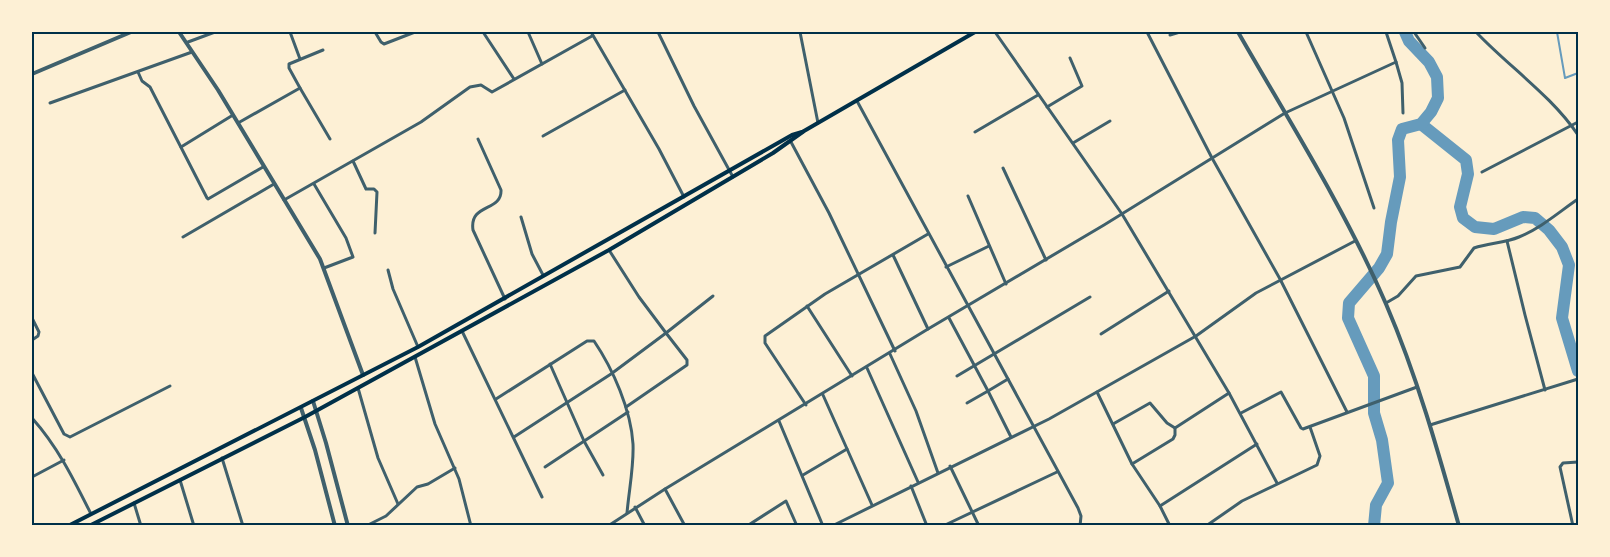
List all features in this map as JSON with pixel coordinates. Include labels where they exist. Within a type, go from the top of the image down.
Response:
[{"type":"main road","points":[[90,525],[305,417],[609,250],[791,142],[804,131],[975,32]]},
{"type":"main road","points":[[68,525],[418,347],[792,135],[804,131]]},
{"type":"main road","points":[[533,283],[536,289]]},
{"type":"street","points":[[32,74],[131,32]]},
{"type":"street","points":[[179,32],[188,42],[238,123],[324,268],[363,375]]},
{"type":"street","points":[[188,42],[215,32]]},
{"type":"street","points":[[290,32],[300,59]]},
{"type":"street","points":[[375,32],[384,44],[415,32]]},
{"type":"street","points":[[483,32],[514,79]]},
{"type":"street","points":[[528,32],[542,64]]},
{"type":"street","points":[[658,32],[694,106],[733,177]]},
{"type":"street","points":[[801,32],[818,123]]},
{"type":"street","points":[[995,32],[1122,214],[1241,413],[1277,483]]},
{"type":"street","points":[[1147,32],[1212,158],[1280,279],[1347,412]]},
{"type":"street","points":[[1170,35],[1180,32]]},
{"type":"street","points":[[1238,32],[1327,187],[1386,303],[1430,425],[1460,525]]},
{"type":"street","points":[[1306,32],[1332,90],[1374,208]]},
{"type":"street","points":[[1386,32],[1402,83],[1403,113]]},
{"type":"street","points":[[1414,32],[1425,48]]},
{"type":"street","points":[[1476,32],[1572,125],[1578,135]]},
{"type":"street","points":[[284,200],[421,122],[470,87],[481,85],[491,92],[591,34],[659,149],[684,197]]},
{"type":"street","points":[[323,50],[291,62],[288,66],[330,139]]},
{"type":"street","points":[[50,103],[193,51]]},
{"type":"street","points":[[1047,107],[1083,85],[1070,58]]},
{"type":"street","points":[[608,525],[1285,113],[1396,62]]},
{"type":"street","points":[[138,72],[142,81],[150,87],[205,196],[208,198],[263,166]]},
{"type":"street","points":[[238,123],[300,88]]},
{"type":"street","points":[[543,136],[625,90]]},
{"type":"street","points":[[975,132],[1038,94]]},
{"type":"street","points":[[857,100],[967,307],[1078,508],[1081,516],[1080,525]]},
{"type":"street","points":[[181,147],[233,115]]},
{"type":"street","points":[[1073,143],[1110,121]]},
{"type":"street","points":[[1482,172],[1578,122]]},
{"type":"street","points":[[478,139],[501,190],[501,196],[500,200],[478,213],[472,223],[473,230],[505,298]]},
{"type":"street","points":[[791,142],[829,213],[895,351]]},
{"type":"street","points":[[353,161],[366,189],[374,189],[377,192],[375,232]]},
{"type":"street","points":[[1003,168],[1046,260]]},
{"type":"street","points":[[183,237],[274,184]]},
{"type":"street","points":[[314,184],[346,238],[353,257],[324,268]]},
{"type":"street","points":[[968,195],[1006,284]]},
{"type":"street","points":[[1386,303],[1401,294],[1416,276],[1457,269],[1465,263],[1474,248],[1507,241],[1538,227],[1578,199]]},
{"type":"street","points":[[521,217],[532,254],[544,277]]},
{"type":"street","points":[[806,405],[764,338],[807,306],[928,234]]},
{"type":"street","points":[[832,525],[1034,426],[1097,392],[1196,336],[1239,303],[1280,279],[1355,241]]},
{"type":"street","points":[[1507,241],[1545,390]]},
{"type":"street","points":[[946,267],[989,246]]},
{"type":"street","points":[[609,250],[687,360],[687,365],[627,407]]},
{"type":"street","points":[[893,255],[928,329]]},
{"type":"street","points":[[388,270],[393,289],[418,347]]},
{"type":"street","points":[[1101,334],[1169,291]]},
{"type":"street","points":[[514,437],[611,374],[713,296]]},
{"type":"street","points":[[957,376],[1090,297]]},
{"type":"street","points":[[807,306],[852,376]]},
{"type":"street","points":[[32,318],[39,332],[38,336],[32,340]]},
{"type":"street","points":[[949,318],[1011,437]]},
{"type":"street","points":[[462,330],[542,497]]},
{"type":"street","points":[[496,399],[587,341],[591,340],[595,343],[628,412],[633,446],[627,513]]},
{"type":"street","points":[[890,354],[916,411],[938,473]]},
{"type":"street","points":[[416,357],[435,424],[455,468],[471,525]]},
{"type":"street","points":[[550,364],[584,441],[603,475]]},
{"type":"street","points":[[867,368],[918,482]]},
{"type":"street","points":[[32,373],[64,434],[70,437],[170,386]]},
{"type":"street","points":[[967,403],[1008,379]]},
{"type":"street","points":[[1430,425],[1578,379]]},
{"type":"street","points":[[1241,413],[1281,392],[1301,428],[1310,427],[1417,387]]},
{"type":"street","points":[[358,388],[378,458],[398,504]]},
{"type":"street","points":[[1097,392],[1132,464],[1170,525]]},
{"type":"street","points":[[1175,428],[1229,393]]},
{"type":"street","points":[[823,395],[872,505]]},
{"type":"street","points":[[313,401],[348,525]]},
{"type":"street","points":[[1112,424],[1150,403],[1166,422],[1175,428]]},
{"type":"street","points":[[301,408],[335,525]]},
{"type":"street","points":[[545,467],[628,412]]},
{"type":"street","points":[[32,418],[64,460],[91,514]]},
{"type":"street","points":[[779,422],[823,525]]},
{"type":"street","points":[[1206,525],[1242,501],[1319,463],[1320,456],[1310,427]]},
{"type":"street","points":[[1132,464],[1173,439],[1175,428]]},
{"type":"street","points":[[1160,506],[1257,444]]},
{"type":"street","points":[[803,475],[847,449]]},
{"type":"street","points":[[222,458],[243,525]]},
{"type":"street","points":[[32,477],[64,460]]},
{"type":"street","points":[[1573,525],[1560,467],[1563,463],[1578,462]]},
{"type":"street","points":[[950,466],[978,525]]},
{"type":"street","points":[[366,525],[386,516],[417,487],[428,484],[455,468]]},
{"type":"street","points":[[943,525],[1058,472]]},
{"type":"street","points":[[180,480],[194,525]]},
{"type":"street","points":[[911,486],[927,525]]},
{"type":"street","points":[[665,489],[684,525]]},
{"type":"street","points":[[747,525],[786,501],[797,525]]},
{"type":"street","points":[[134,503],[141,525]]},
{"type":"street","points":[[636,507],[645,525]]},
{"type":"waterway","points":[[1374,526],[1376,505],[1388,483],[1382,440],[1374,413],[1374,376],[1348,318],[1349,303],[1379,268],[1387,254],[1400,177],[1398,140],[1402,129],[1421,124],[1431,112],[1438,98],[1437,77],[1429,62],[1409,41],[1405,32]]},
{"type":"waterway","points":[[1557,32],[1565,78],[1578,73]]},
{"type":"waterway","points":[[1421,124],[1466,160],[1468,174],[1460,207],[1463,218],[1475,227],[1494,229],[1523,217],[1535,218],[1549,230],[1562,247],[1569,265],[1562,318],[1578,371]]}]
